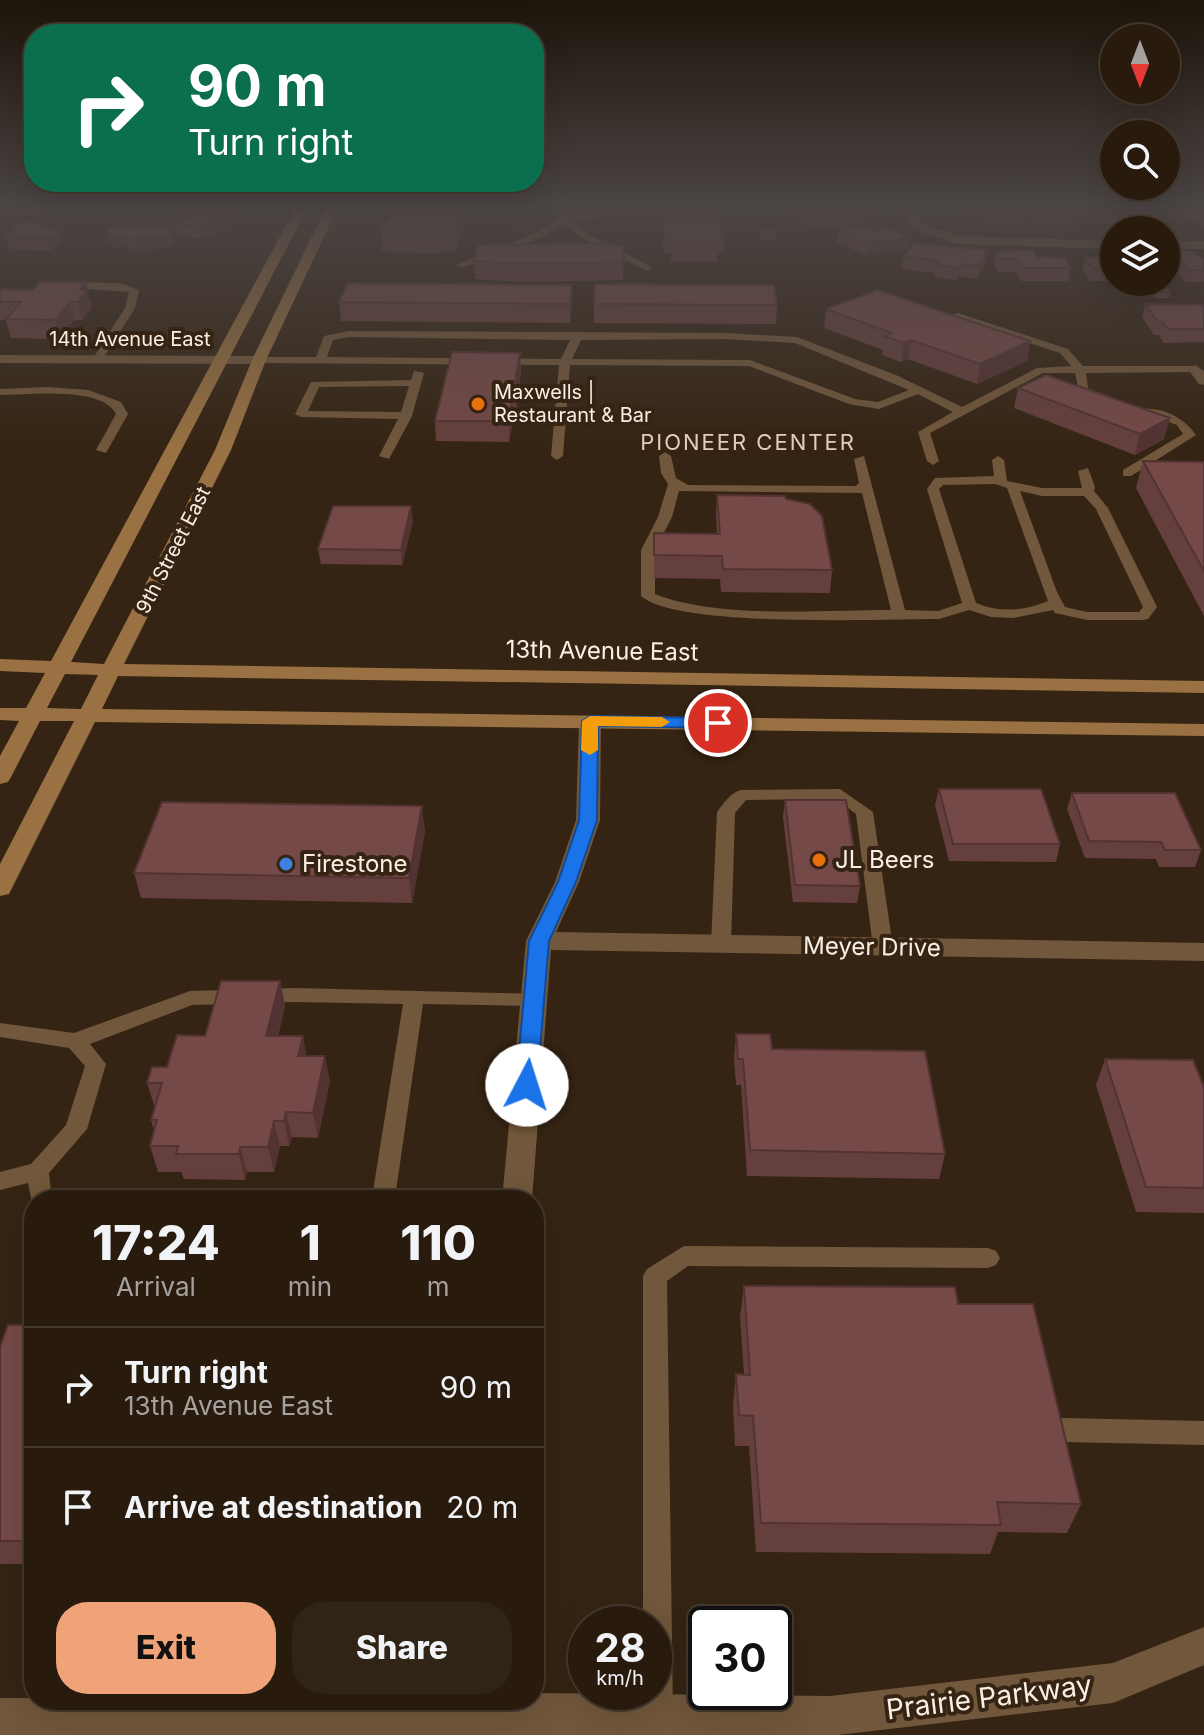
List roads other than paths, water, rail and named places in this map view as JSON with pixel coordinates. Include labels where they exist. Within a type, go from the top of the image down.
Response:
[{"type":"main road","name":"9th Street East","points":[[0,777],[261,286]]},
{"type":"main road","name":"9th Street East","points":[[0,888],[223,450],[259,360],[294,286]]},
{"type":"main road","name":"13th Avenue East","points":[[0,665],[56,669],[1204,687]]},
{"type":"main road","points":[[0,714],[1204,730]]},
{"type":"street","name":"14th Avenue East","points":[[0,359],[259,360]]},
{"type":"street","points":[[518,1190],[539,941],[567,882],[588,820],[590,721]]},
{"type":"street","name":"Meyer Drive","points":[[539,941],[1204,952]]},
{"type":"street","name":"Prairie Parkway","points":[[0,1719],[658,1713],[830,1716],[1113,1683],[1204,1646]]},
{"type":"lane","points":[[97,360],[130,308],[134,290],[120,286]]},
{"type":"lane","points":[[958,316],[1064,351],[1080,370],[1083,390],[1111,399]]},
{"type":"lane","points":[[321,360],[328,338],[349,334],[725,336],[797,340],[919,390],[960,411]]},
{"type":"lane","points":[[557,456],[565,361],[577,337]]},
{"type":"lane","points":[[259,360],[750,363],[853,402],[879,406],[919,390]]},
{"type":"lane","points":[[385,456],[406,416],[422,360]]},
{"type":"lane","points":[[933,461],[924,432],[1041,370],[1201,373]]},
{"type":"lane","points":[[406,416],[301,414],[315,384],[415,383]]},
{"type":"lane","points":[[0,392],[85,392],[108,397],[122,408],[122,414],[102,450]]},
{"type":"lane","points":[[1127,473],[1190,435],[1181,423],[1139,408]]},
{"type":"lane","points":[[665,456],[667,479],[686,489],[843,492],[859,490],[866,484]]},
{"type":"lane","points":[[860,459],[899,614]]},
{"type":"lane","points":[[998,460],[1007,484],[1056,603],[1060,610],[1087,616],[1143,616],[1150,607],[1102,508],[1087,492],[1052,492],[1007,484],[939,481],[933,489],[970,605],[985,613],[1035,614],[1056,603]]},
{"type":"lane","points":[[1084,471],[1089,487],[1087,492]]},
{"type":"lane","points":[[674,485],[665,517],[648,550],[648,596],[673,606],[726,613],[939,615],[970,605]]},
{"type":"lane","points":[[721,944],[726,812],[741,795],[840,794],[864,812],[883,947]]},
{"type":"lane","points":[[385,1190],[414,997]]},
{"type":"lane","points":[[0,1030],[75,1041],[190,998],[534,999]]},
{"type":"lane","points":[[0,1181],[38,1171],[76,1129],[96,1064],[75,1041]]},
{"type":"lane","points":[[38,1171],[40,1190]]},
{"type":"lane","points":[[658,1713],[655,1276],[684,1256],[988,1258]]},
{"type":"lane","points":[[1063,1430],[1204,1433]]},
{"type":"place","name":"Maxwells | Restaurant & Bar","points":[[478,404]]},
{"type":"place","name":"JL Beers","points":[[819,860]]},
{"type":"place","name":"Firestone","points":[[286,864]]},
{"type":"district","name":"PIONEER CENTER","points":[[748,442]]}]
